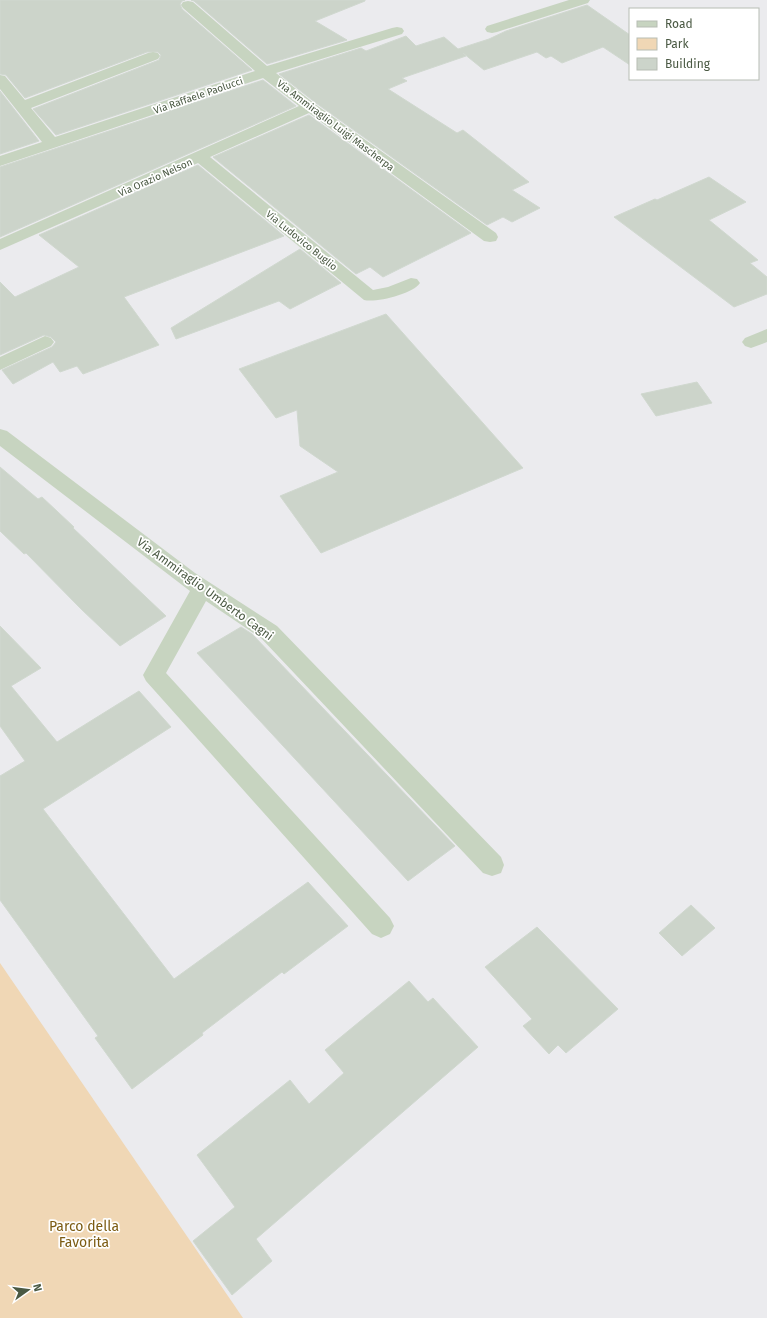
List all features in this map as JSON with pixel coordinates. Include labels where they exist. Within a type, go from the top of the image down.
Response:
[{"type":"street","points":[[492,29],[583,0]]},
{"type":"street","name":"Via Ammiraglio Luigi Mascherpa","points":[[188,5],[265,72],[310,107],[490,237]]},
{"type":"street","name":"Via Raffaele Paolucci","points":[[0,161],[265,72],[397,32]]},
{"type":"street","points":[[22,106],[153,56]]},
{"type":"street","points":[[0,79],[52,144]]},
{"type":"street","name":"Via Orazio Nelson","points":[[0,245],[310,107]]},
{"type":"street","name":"Via Ludovico Buglio","points":[[200,157],[370,296],[392,291],[411,283]]},
{"type":"street","points":[[0,364],[45,342]]},
{"type":"street","name":"Via Ammiraglio Umberto Cagni","points":[[0,436],[188,579],[268,632],[492,865]]},
{"type":"street","points":[[202,588],[154,675],[381,926]]},
{"type":"green space","name":"Parco della Favorita","points":[[0,963],[243,1318],[0,1318]]},
{"type":"building","points":[[0,0],[185,0],[180,4],[182,9],[252,70],[56,135],[33,109],[159,60],[161,55],[158,52],[147,52],[25,98],[6,75],[0,74]]},
{"type":"building","points":[[191,0],[365,1],[315,21],[347,40],[267,64]]},
{"type":"building","points":[[587,5],[629,34],[629,64],[603,47],[562,63],[551,56],[546,58],[537,52],[484,70],[463,53],[466,56],[402,78],[407,81],[388,89],[457,133],[463,130],[529,182],[512,190],[540,208],[512,222],[503,217],[487,225],[316,103],[279,74],[361,48],[366,51],[406,36],[416,46],[444,37],[458,49],[489,39],[506,31]]},
{"type":"building","points":[[263,80],[296,106],[0,237],[0,167]]},
{"type":"building","points":[[0,91],[39,141],[0,154]]},
{"type":"building","points":[[309,115],[471,233],[383,277],[370,267],[356,274],[213,157]]},
{"type":"building","points":[[198,165],[284,236],[124,297],[159,345],[83,374],[77,366],[60,372],[53,362],[13,384],[2,370],[52,347],[56,342],[51,337],[44,335],[0,355],[0,282],[15,297],[79,267],[39,235]]},
{"type":"building","points":[[709,177],[746,202],[709,220],[758,260],[750,263],[767,277],[767,294],[734,307],[614,217]]},
{"type":"building","points":[[300,249],[341,283],[290,309],[279,301],[176,339],[171,328]]},
{"type":"building","points":[[386,314],[523,468],[321,553],[280,496],[338,472],[300,446],[297,410],[276,418],[239,369]]},
{"type":"building","points":[[697,382],[712,403],[656,416],[641,394]]},
{"type":"building","points":[[0,467],[38,499],[42,497],[166,616],[120,646],[26,553],[24,554],[0,531]]},
{"type":"building","points":[[0,626],[41,668],[11,686],[57,742],[139,691],[171,727],[43,809],[174,979],[308,882],[348,926],[284,974],[282,972],[132,1089],[95,1038],[98,1036],[0,900],[0,776],[25,761],[0,726]]},
{"type":"building","points":[[241,627],[252,634],[455,846],[408,881],[197,653]]},
{"type":"building","points":[[691,905],[715,928],[682,956],[659,933]]},
{"type":"building","points":[[537,927],[618,1009],[566,1053],[558,1045],[549,1054],[523,1026],[532,1019],[485,967]]},
{"type":"building","points":[[409,981],[428,1002],[433,998],[478,1047],[256,1239],[272,1261],[232,1295],[193,1241],[235,1207],[197,1155],[290,1080],[309,1104],[344,1073],[325,1050]]}]
